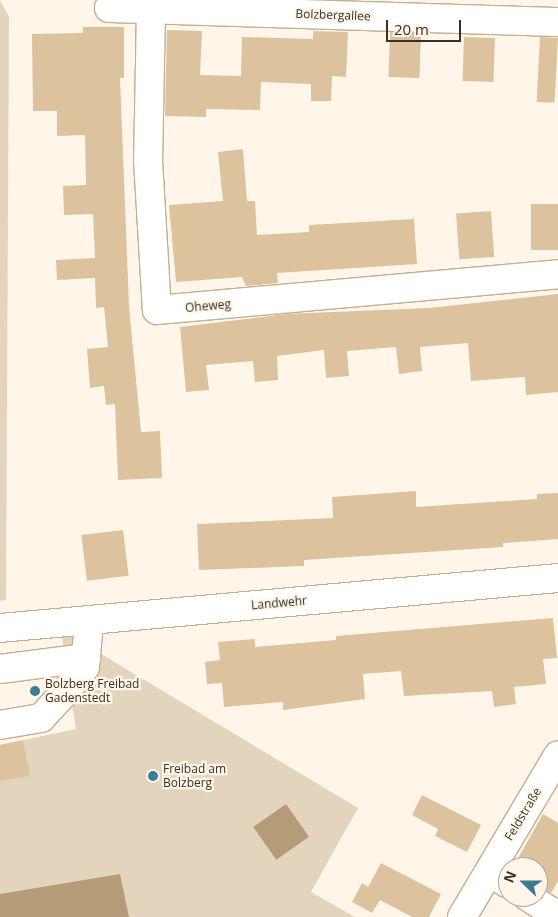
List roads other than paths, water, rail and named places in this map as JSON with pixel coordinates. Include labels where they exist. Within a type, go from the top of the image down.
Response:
[{"type":"street","name":"Bolzbergallee","points":[[109,8],[558,22]]},
{"type":"street","name":"Oheweg","points":[[151,10],[148,160],[157,310],[558,274]]},
{"type":"street","name":"Landwehr","points":[[0,628],[89,622],[558,578]]},
{"type":"street","points":[[0,726],[41,718],[85,667],[89,622]]},
{"type":"street","points":[[0,669],[86,658]]},
{"type":"street","name":"Feldstraße","points":[[508,857],[558,755]]},
{"type":"street","name":"Feldstraße","points":[[462,917],[498,878]]},
{"type":"street","points":[[544,907],[558,916]]},
{"type":"place","name":"Bolzberg Freibad Gadenstedt","points":[[35,691]]},
{"type":"place","name":"Freibad am Bolzberg","points":[[153,776]]}]
